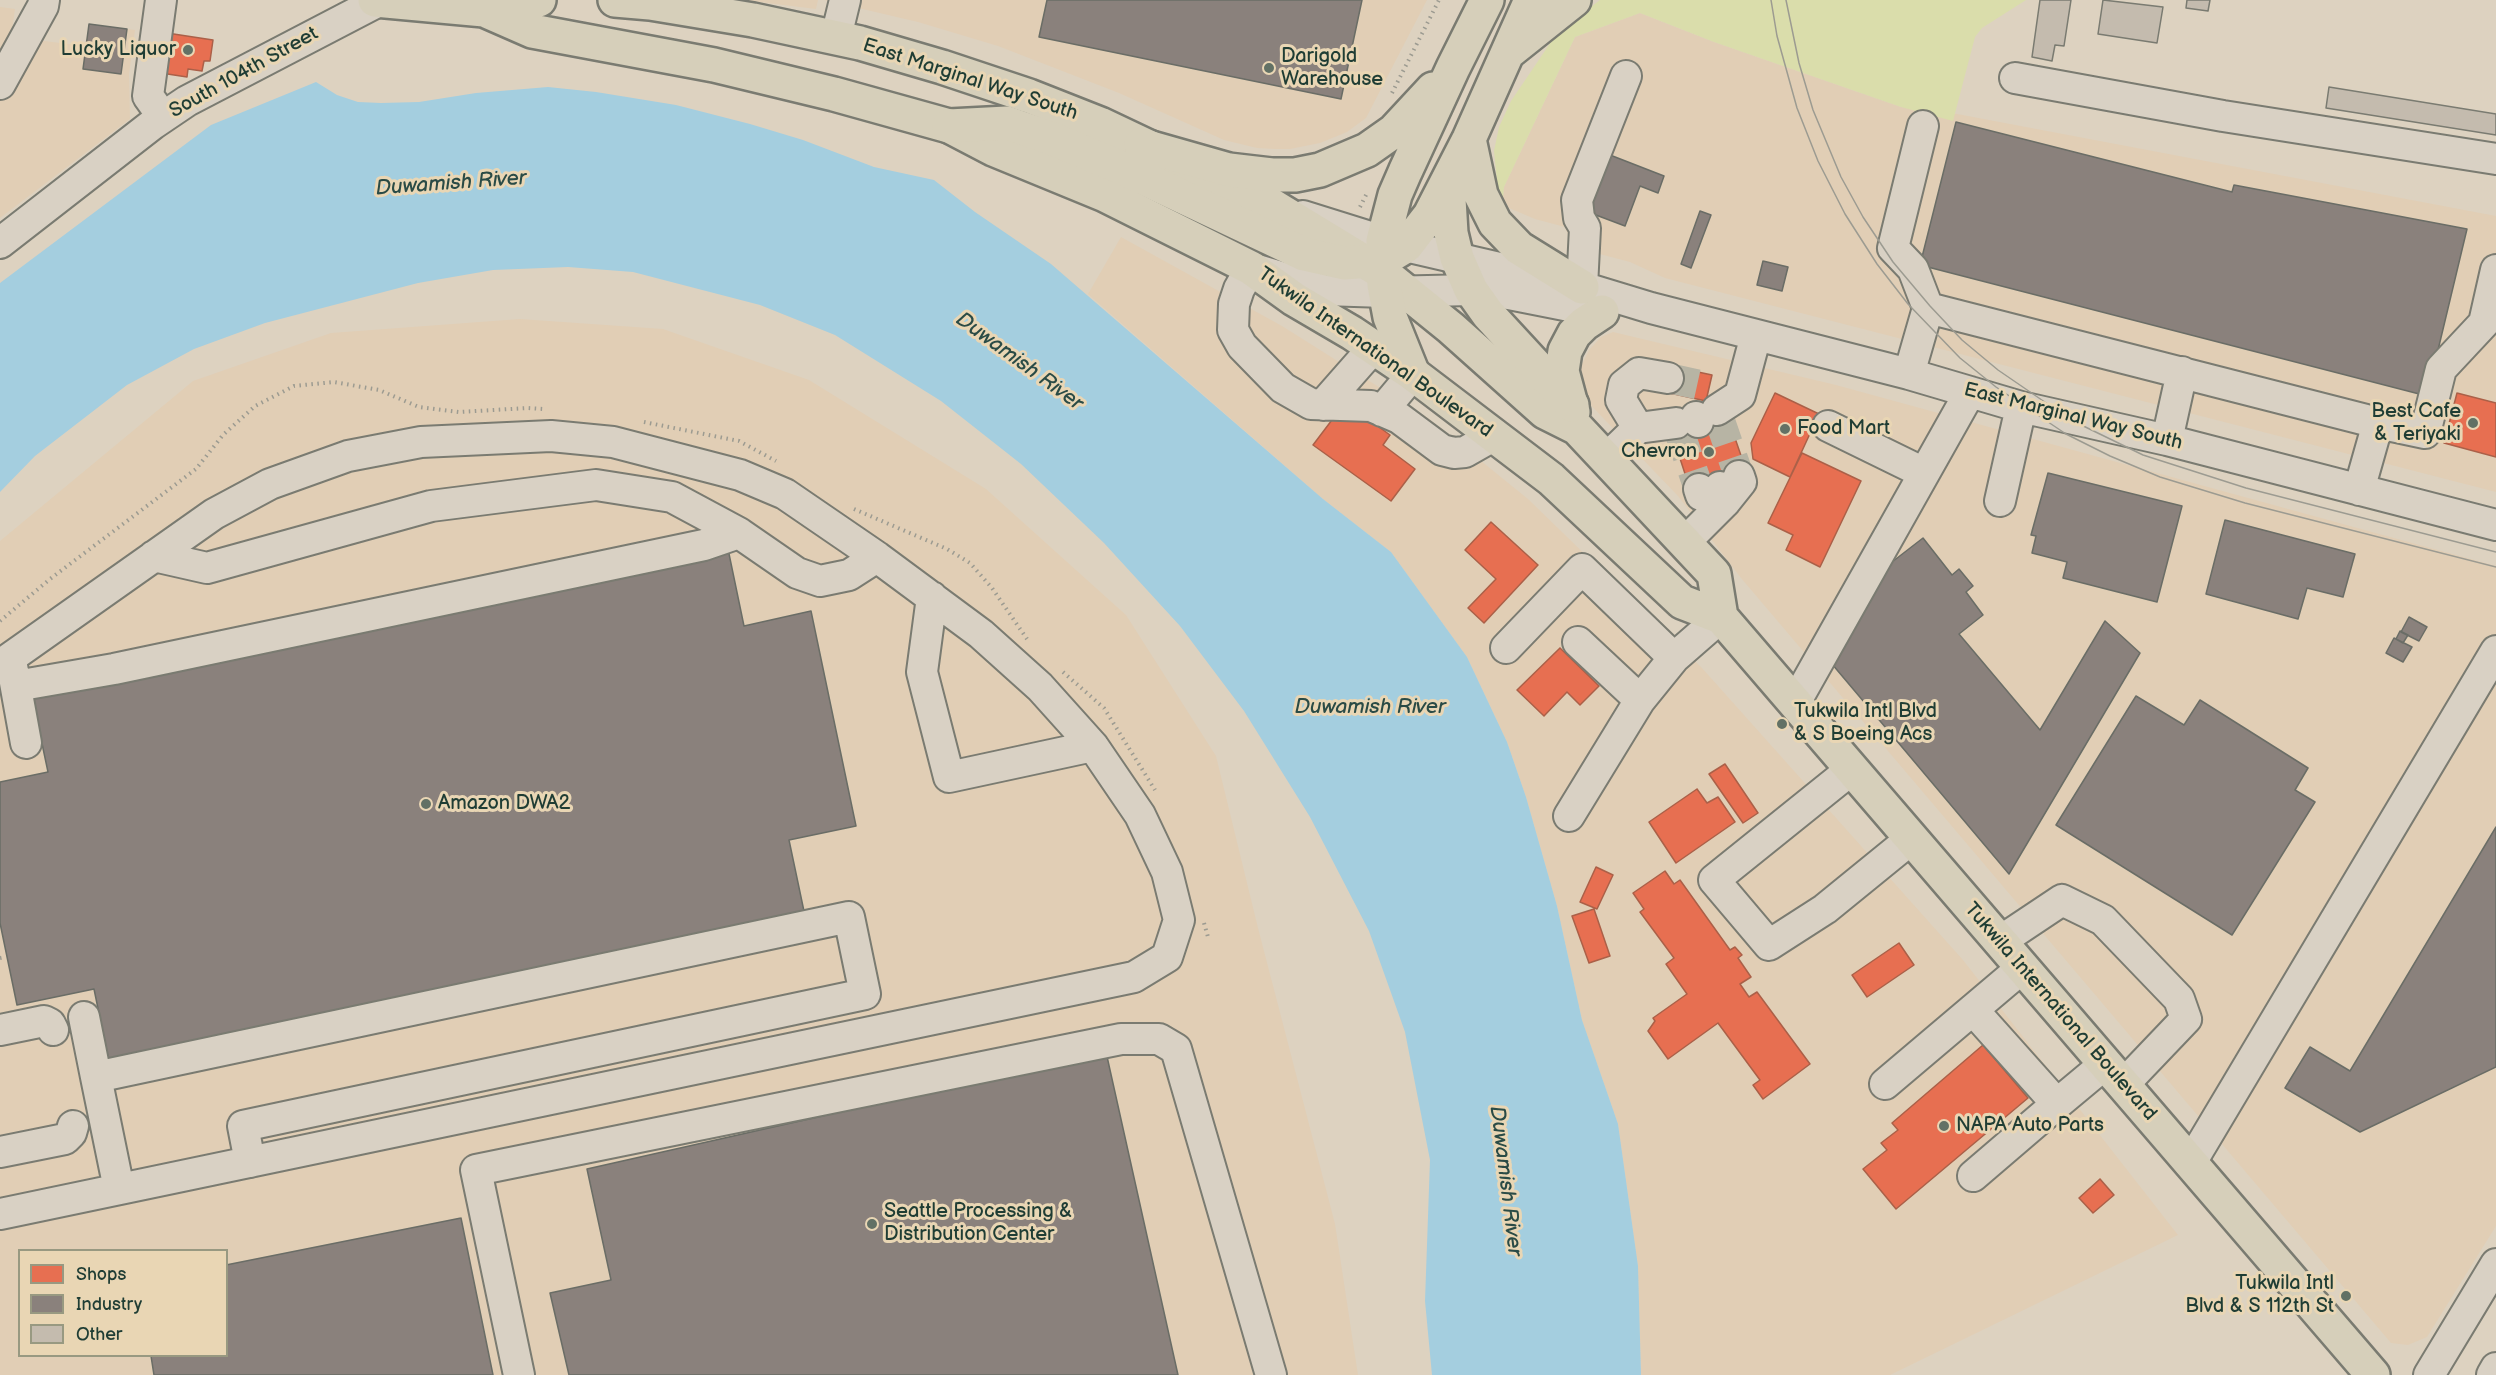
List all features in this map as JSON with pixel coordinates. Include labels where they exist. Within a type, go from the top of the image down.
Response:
[{"type":"main road","points":[[377,0],[484,10],[539,0]]},
{"type":"main road","name":"East Marginal Way South","points":[[615,0],[650,3],[753,20],[836,37],[932,64],[1029,96],[1100,124],[1273,206],[1388,267]]},
{"type":"main road","points":[[1413,374],[1394,328],[1388,267],[1395,195],[1487,0]]},
{"type":"main road","points":[[1388,267],[1430,215],[1469,139],[1531,0]]},
{"type":"main road","points":[[1506,54],[1574,0]]},
{"type":"main road","points":[[484,10],[532,31],[714,64],[949,126],[1007,123],[1053,139],[1122,168],[1304,254],[1344,263],[1388,267],[1545,412],[1574,417]]},
{"type":"main road","points":[[1141,145],[1229,170],[1295,175],[1320,170],[1367,150],[1394,131],[1453,68]]},
{"type":"main road","name":"Tukwila International Boulevard","points":[[949,126],[993,149],[1105,195],[1251,268],[1294,299],[1374,347],[1495,435],[1551,479],[1682,602],[1721,618],[2373,1375]]},
{"type":"main road","points":[[1469,139],[1481,195],[1495,223],[1519,248],[1582,287]]},
{"type":"main road","points":[[1448,180],[1449,220],[1457,258],[1471,290],[1606,459],[1714,574],[1721,618]]},
{"type":"main road","points":[[1574,417],[1562,370],[1565,351],[1574,334],[1602,312]]},
{"type":"street","points":[[0,84],[43,6],[44,0]]},
{"type":"street","points":[[161,0],[148,96],[163,117]]},
{"type":"street","name":"South 104th Street","points":[[0,243],[187,101],[377,0]]},
{"type":"street","points":[[836,37],[844,0]]},
{"type":"street","points":[[1582,287],[1585,228],[1578,218],[1577,200],[1626,76]]},
{"type":"street","points":[[2015,78],[2223,116],[2496,159]]},
{"type":"street","points":[[1909,374],[1929,308],[1913,269],[1893,248],[1923,126]]},
{"type":"street","name":"East Marginal Way South","points":[[1388,267],[1457,258],[1582,287],[1651,308],[1909,374],[2021,407],[2168,440],[2496,525]]},
{"type":"street","points":[[1495,435],[1465,452],[1454,453],[1442,450],[1399,418],[1371,406],[1311,404],[1299,399],[1277,383],[1242,346],[1233,330],[1234,304],[1239,289],[1251,268],[1324,290],[1388,267],[1471,290],[1509,294],[1602,312],[1629,313],[1651,308]]},
{"type":"street","points":[[1929,308],[2425,434],[2441,369],[2490,324],[2496,270]]},
{"type":"street","points":[[1606,459],[1638,428],[1704,412],[1756,335]]},
{"type":"street","points":[[1323,405],[1374,347]]},
{"type":"street","points":[[2168,440],[2182,372]]},
{"type":"street","points":[[1638,428],[1621,400],[1624,385],[1639,373],[1668,378]]},
{"type":"street","points":[[1382,411],[1413,374]]},
{"type":"street","points":[[1795,703],[1970,392]]},
{"type":"street","points":[[2000,501],[2021,407]]},
{"type":"street","points":[[2359,489],[2378,423]]},
{"type":"street","points":[[1828,426],[1924,473]]},
{"type":"street","points":[[0,1214],[1134,977],[1167,957],[1179,920],[1167,872],[1140,815],[1093,746],[1040,687],[981,634],[877,557],[785,494],[740,475],[613,442],[550,436],[421,442],[348,456],[270,484],[214,514],[154,556],[9,669]]},
{"type":"street","points":[[154,556],[207,568],[430,506],[596,485],[672,497],[739,532],[796,573],[820,581],[849,575],[877,557]]},
{"type":"street","points":[[1684,543],[1721,487]]},
{"type":"street","points":[[9,669],[114,669],[704,545],[739,532]]},
{"type":"street","points":[[1506,648],[1582,569],[1674,658]]},
{"type":"street","points":[[932,597],[922,672],[949,777],[1093,746]]},
{"type":"street","points":[[1569,816],[1640,700],[1674,658],[1721,618]]},
{"type":"street","points":[[1578,642],[1640,700]]},
{"type":"street","points":[[2190,1164],[2496,651]]},
{"type":"street","points":[[9,669],[26,743]]},
{"type":"street","points":[[1852,769],[1714,880],[1769,945],[1825,909],[1911,839]]},
{"type":"street","points":[[1973,1176],[2057,1104],[2114,1075],[2186,1019],[2179,999],[2103,920],[2062,900],[2000,942]]},
{"type":"street","points":[[96,1077],[849,917],[865,994],[243,1126],[250,1162]]},
{"type":"street","points":[[1885,1084],[2022,968]]},
{"type":"street","points":[[1973,1010],[2057,1104]]},
{"type":"street","points":[[84,1017],[119,1190]]},
{"type":"street","points":[[0,1030],[44,1021],[50,1024],[53,1030]]},
{"type":"street","points":[[519,1375],[476,1170],[1120,1038],[1159,1039],[1176,1049],[1271,1375]]},
{"type":"street","points":[[0,1152],[65,1138],[71,1133],[73,1126]]},
{"type":"street","points":[[2428,1375],[2496,1264]]},
{"type":"street","points":[[2492,1375],[2496,1368]]},
{"type":"path","points":[[1391,94],[1439,0]]},
{"type":"shaded area","points":[[743,0],[818,0],[816,9]]},
{"type":"shaded area","points":[[824,0],[1427,0],[1366,118],[1347,132],[1320,143],[1290,149],[1275,149],[1257,148],[1224,140],[1119,93],[998,46],[918,22]]},
{"type":"shaded area","points":[[0,7],[15,9],[11,37],[85,46],[89,24],[135,30],[129,74],[130,119],[0,218]]},
{"type":"shaded area","points":[[1640,13],[1714,42],[1901,107],[1952,113],[2496,216],[2496,492],[1665,278],[1630,262],[1573,247],[1565,227],[1535,219],[1509,208],[1503,198],[1504,187],[1575,37]]},
{"type":"shaded area","points":[[1121,237],[1282,326],[1428,418],[1528,499],[1702,668],[1963,960],[2178,1235],[1890,1375],[1641,1375],[1638,1266],[1618,1124],[1582,1020],[1557,906],[1526,797],[1507,742],[1467,657],[1391,552],[1323,499],[1088,294]]},
{"type":"shaded area","points":[[520,319],[663,329],[809,380],[986,489],[1126,615],[1216,756],[1335,1224],[1358,1375],[0,1375],[0,541],[193,381],[331,333]]},
{"type":"shaded area","points":[[1613,332],[1836,385],[2496,566],[2496,1226],[2427,1337],[2408,1345],[2391,1343],[1741,578],[1678,496],[1582,396],[1576,379],[1581,366],[1589,350],[1601,337]]},
{"type":"green space","points":[[1600,0],[2026,0],[1982,28],[1975,37],[1953,121],[1901,107],[1714,42],[1640,13],[1575,37],[1504,187],[1503,198],[1498,191],[1494,151],[1499,127],[1511,101],[1557,33]]},
{"type":"water","name":"Duwamish River","points":[[316,82],[337,95],[358,102],[381,103],[419,102],[476,93],[548,87],[596,92],[676,105],[750,124],[803,140],[874,167],[934,180],[975,212],[1051,264],[1323,499],[1391,552],[1467,657],[1507,742],[1526,797],[1557,906],[1582,1020],[1618,1124],[1638,1266],[1641,1375],[1432,1375],[1425,1301],[1430,1160],[1405,1032],[1369,931],[1310,817],[1244,711],[1180,626],[1104,543],[1021,464],[941,401],[835,335],[760,305],[633,272],[568,267],[493,270],[418,283],[265,323],[194,349],[127,385],[35,456],[0,492],[0,283],[211,125]]},
{"type":"building: Shops","name":"Lucky Liquor","points":[[167,33],[213,40],[210,61],[204,61],[202,71],[188,69],[187,77],[161,73]]},
{"type":"building: Shops","points":[[1670,366],[1712,375],[1706,401],[1665,392]]},
{"type":"building: Shops","name":"Food Mart","points":[[1775,393],[1819,414],[1790,477],[1753,459],[1751,443]]},
{"type":"building: Shops","name":"Best Cafe & Teriyaki","points":[[2457,393],[2496,403],[2496,457],[2444,443]]},
{"type":"building: Shops","points":[[1357,411],[1390,435],[1383,445],[1415,469],[1391,501],[1313,445],[1338,412],[1349,421]]},
{"type":"building: Shops","name":"Chevron","points":[[1726,412],[1747,473],[1691,492],[1671,431]]},
{"type":"building: Shops","points":[[1802,453],[1861,481],[1820,567],[1786,550],[1793,535],[1768,523]]},
{"type":"building: Shops","points":[[1491,522],[1538,565],[1484,623],[1468,608],[1496,579],[1465,550]]},
{"type":"building: Shops","points":[[1560,648],[1599,686],[1580,705],[1567,692],[1544,716],[1517,690]]},
{"type":"building: Shops","points":[[1725,764],[1758,813],[1743,823],[1709,774]]},
{"type":"building: Shops","points":[[1697,789],[1707,803],[1718,797],[1735,822],[1676,863],[1649,822]]},
{"type":"building: Shops","points":[[1596,867],[1613,875],[1597,909],[1580,902]]},
{"type":"building: Shops","points":[[1665,871],[1674,884],[1680,880],[1730,950],[1735,947],[1742,955],[1738,958],[1751,977],[1740,984],[1749,997],[1757,992],[1810,1064],[1763,1099],[1753,1085],[1760,1080],[1718,1023],[1668,1059],[1648,1031],[1655,1021],[1653,1018],[1687,994],[1666,964],[1674,958],[1640,912],[1644,909],[1633,893]]},
{"type":"building: Shops","points":[[1594,909],[1610,956],[1589,963],[1572,916]]},
{"type":"building: Shops","points":[[1899,943],[1914,965],[1867,997],[1852,975]]},
{"type":"building: Shops","name":"NAPA Auto Parts","points":[[1983,1045],[2028,1098],[1896,1209],[1863,1169],[1887,1150],[1881,1143],[1898,1130],[1892,1123]]},
{"type":"building: Shops","points":[[2100,1179],[2114,1195],[2093,1213],[2079,1198]]},
{"type":"building: Industry","name":"Darigold Warehouse","points":[[1047,0],[1362,0],[1341,99],[1039,37]]},
{"type":"building: Industry","points":[[89,24],[127,29],[121,74],[83,69]]},
{"type":"building: Industry","points":[[1956,122],[2232,192],[2234,185],[2467,229],[2427,396],[1920,265]]},
{"type":"building: Industry","points":[[1610,155],[1664,176],[1658,193],[1640,186],[1625,226],[1588,212]]},
{"type":"building: Industry","points":[[1700,211],[1711,215],[1691,268],[1681,264]]},
{"type":"building: Industry","points":[[1763,261],[1788,267],[1782,291],[1757,285]]},
{"type":"building: Industry","points":[[2048,473],[2182,506],[2157,602],[2063,578],[2067,562],[2032,553],[2036,536],[2031,535]]},
{"type":"building: Industry","points":[[2225,520],[2355,554],[2343,597],[2307,588],[2298,619],[2206,594]]},
{"type":"building: Industry","points":[[1923,538],[1952,575],[1959,569],[1973,586],[1966,592],[1983,615],[1959,634],[2040,730],[2105,621],[2140,653],[2009,874],[1832,664],[1892,562]]},
{"type":"building: Industry","name":"Amazon DWA2","points":[[728,549],[744,626],[811,611],[856,826],[789,840],[805,916],[109,1062],[94,989],[17,1005],[0,923],[0,782],[48,772],[32,696]]},
{"type":"building: Industry","points":[[2409,617],[2427,627],[2419,641],[2401,632]]},
{"type":"building: Industry","points":[[2400,631],[2408,635],[2403,643],[2396,639]]},
{"type":"building: Industry","points":[[2394,638],[2412,647],[2403,662],[2386,653]]},
{"type":"building: Industry","points":[[2136,696],[2184,725],[2200,700],[2308,768],[2295,790],[2315,802],[2232,935],[2056,825]]},
{"type":"building: Industry","points":[[2496,827],[2496,1067],[2360,1132],[2285,1088],[2310,1047],[2350,1071]]},
{"type":"building: Industry","name":"Seattle Processing & Distribution Center","points":[[1106,1052],[1178,1375],[569,1375],[550,1293],[611,1280],[587,1169]]},
{"type":"building: Industry","points":[[461,1218],[493,1375],[154,1375],[151,1357],[228,1357],[228,1265]]},
{"type":"building: Other","points":[[2040,0],[2071,0],[2064,46],[2055,45],[2052,61],[2032,57]]},
{"type":"building: Other","points":[[2103,0],[2163,7],[2157,43],[2098,34]]},
{"type":"building: Other","points":[[2187,0],[2210,0],[2208,11],[2186,8]]},
{"type":"building: Other","points":[[2329,87],[2496,114],[2496,135],[2326,108]]},
{"type":"tunnel","points":[[1668,378],[1709,387]]},
{"type":"tunnel","points":[[1718,415],[1739,476]]},
{"type":"tunnel","points":[[1678,428],[1699,489]]},
{"type":"tram line","points":[[1771,0],[1777,36],[1797,108],[1818,161],[1845,214],[1877,264],[1908,304],[1960,358],[1996,387],[2066,434],[2160,477],[2245,503],[2496,567]]},
{"type":"tram line","points":[[1786,0],[1799,63],[1813,110],[1841,177],[1863,217],[1893,262],[1930,306],[1962,340],[1998,370],[2071,420],[2143,455],[2246,488],[2496,552]]},
{"type":"place","name":"Lucky Liquor","points":[[188,50]]},
{"type":"place","name":"Darigold Warehouse","points":[[1269,68]]},
{"type":"place","name":"Best Cafe & Teriyaki","points":[[2473,423]]},
{"type":"place","name":"Food Mart","points":[[1785,429]]},
{"type":"place","name":"Chevron","points":[[1709,452]]},
{"type":"place","name":"Tukwila Intl Blvd & S Boeing Acs","points":[[1782,724]]},
{"type":"place","name":"Amazon DWA2","points":[[426,804]]},
{"type":"place","name":"NAPA Auto Parts","points":[[1944,1126]]},
{"type":"place","name":"Seattle Processing & Distribution Center","points":[[872,1224]]},
{"type":"place","name":"Tukwila Intl Blvd & S 112th St","points":[[2346,1296]]}]
